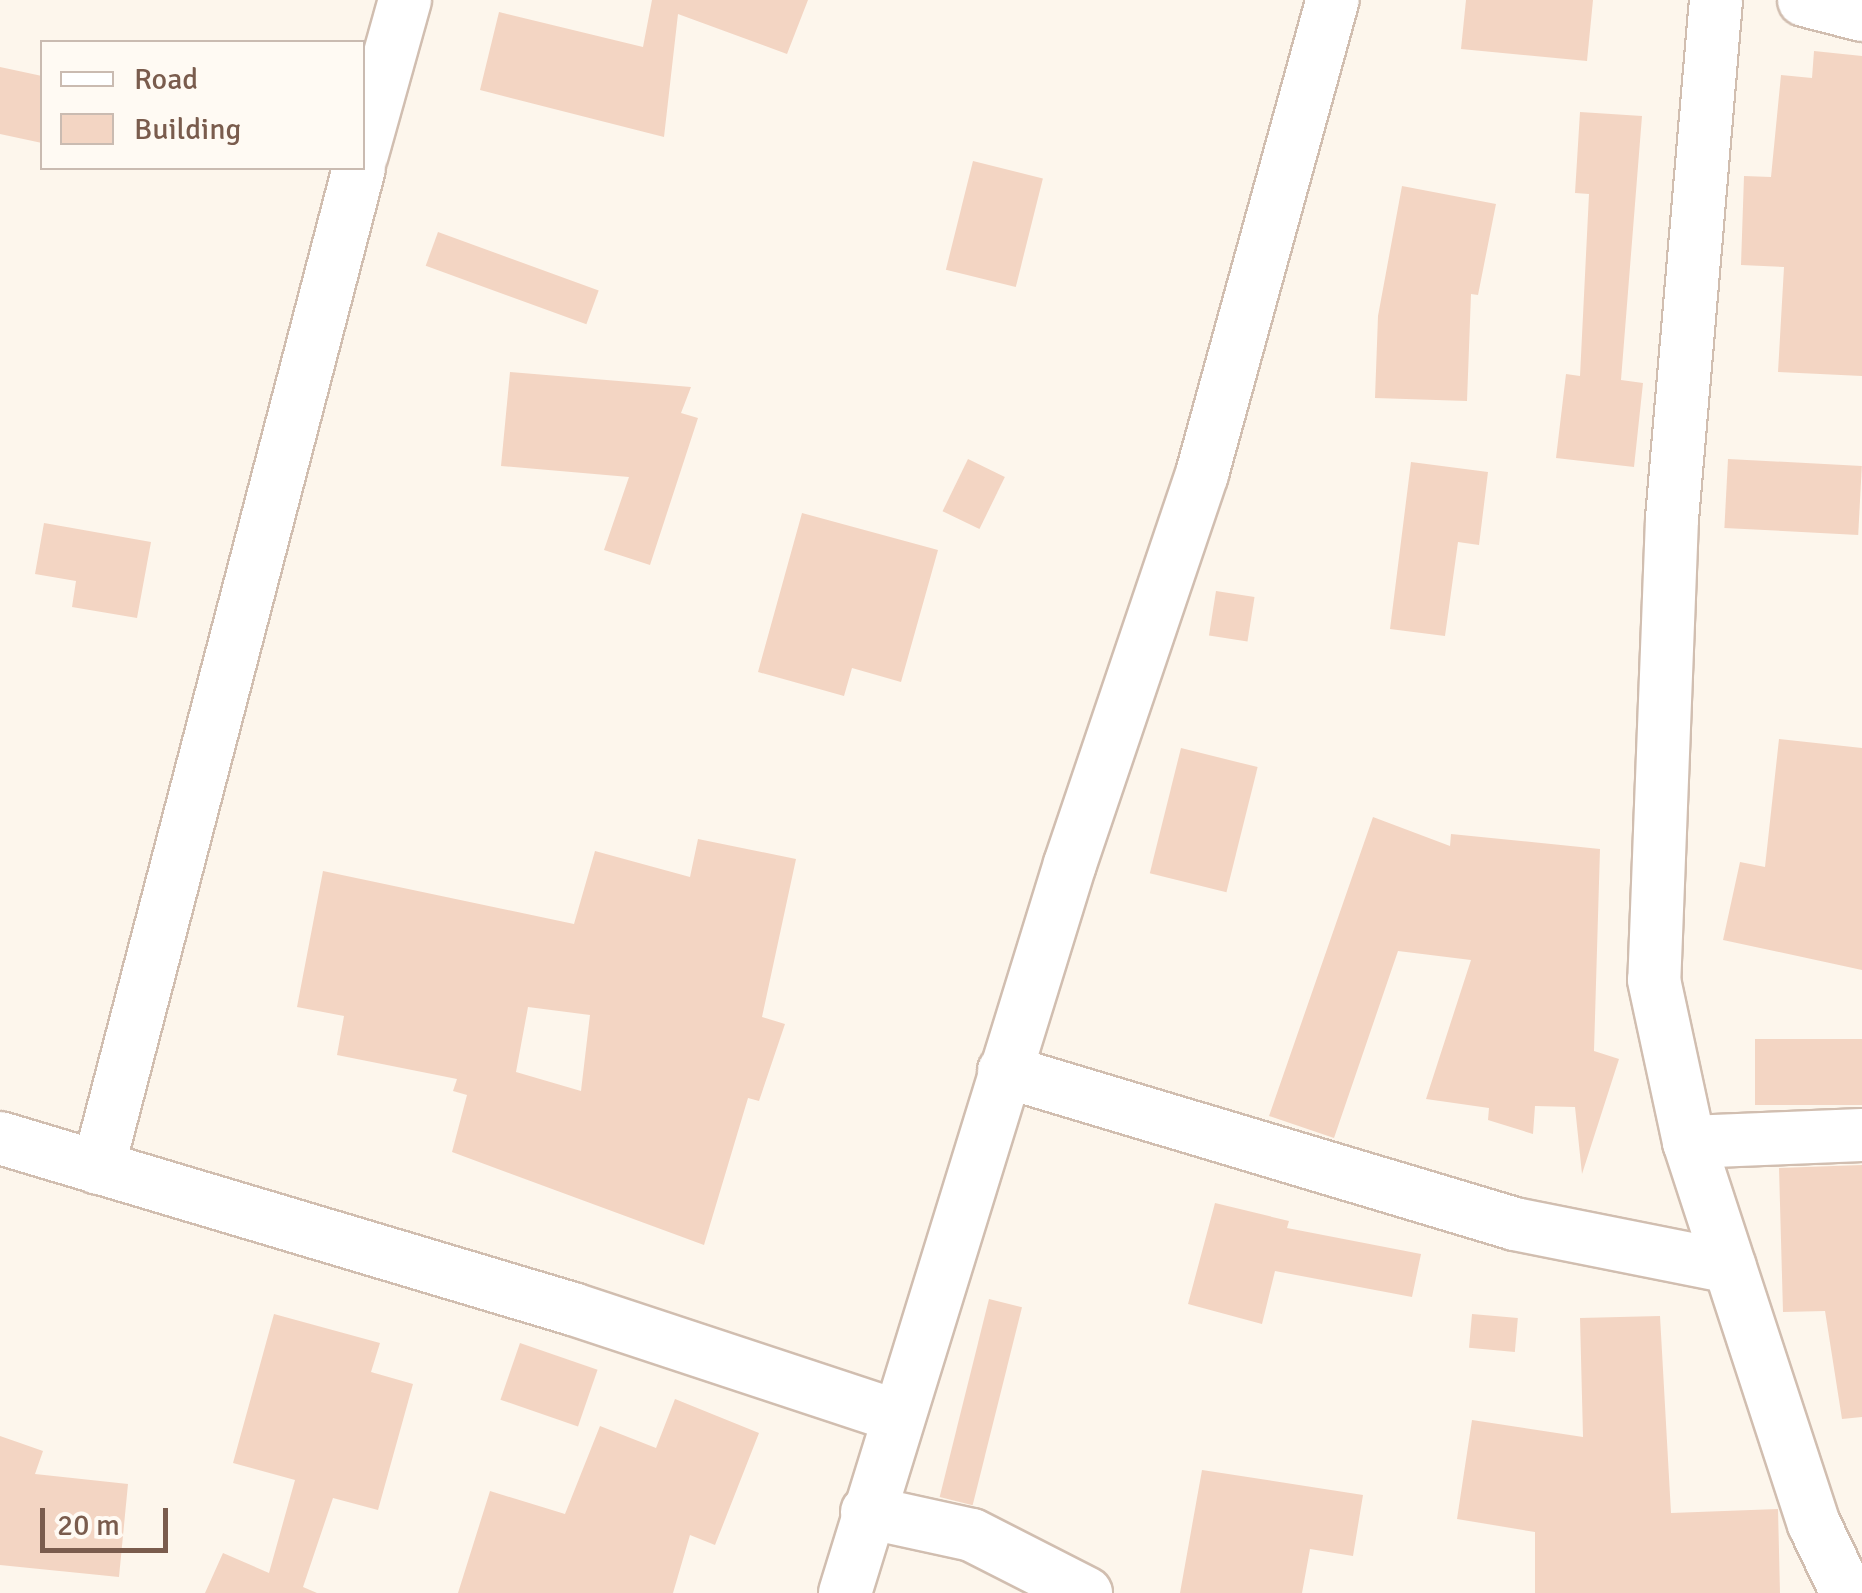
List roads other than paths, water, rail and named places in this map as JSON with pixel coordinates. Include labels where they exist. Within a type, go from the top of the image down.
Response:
[{"type":"street","points":[[365,143],[405,0]]},
{"type":"street","points":[[844,1593],[1004,1072],[1202,474],[1333,0]]},
{"type":"street","points":[[1716,0],[1672,519],[1654,980],[1688,1142],[1814,1524],[1847,1593]]},
{"type":"street","points":[[1804,0],[1862,15]]},
{"type":"street","points":[[98,1168],[206,728],[358,170]]},
{"type":"street","points":[[1004,1072],[1515,1224],[1730,1268]]},
{"type":"street","points":[[1688,1142],[1862,1135]]},
{"type":"street","points":[[0,1138],[896,1416]]},
{"type":"street","points":[[867,1512],[972,1535],[1086,1593]]}]
